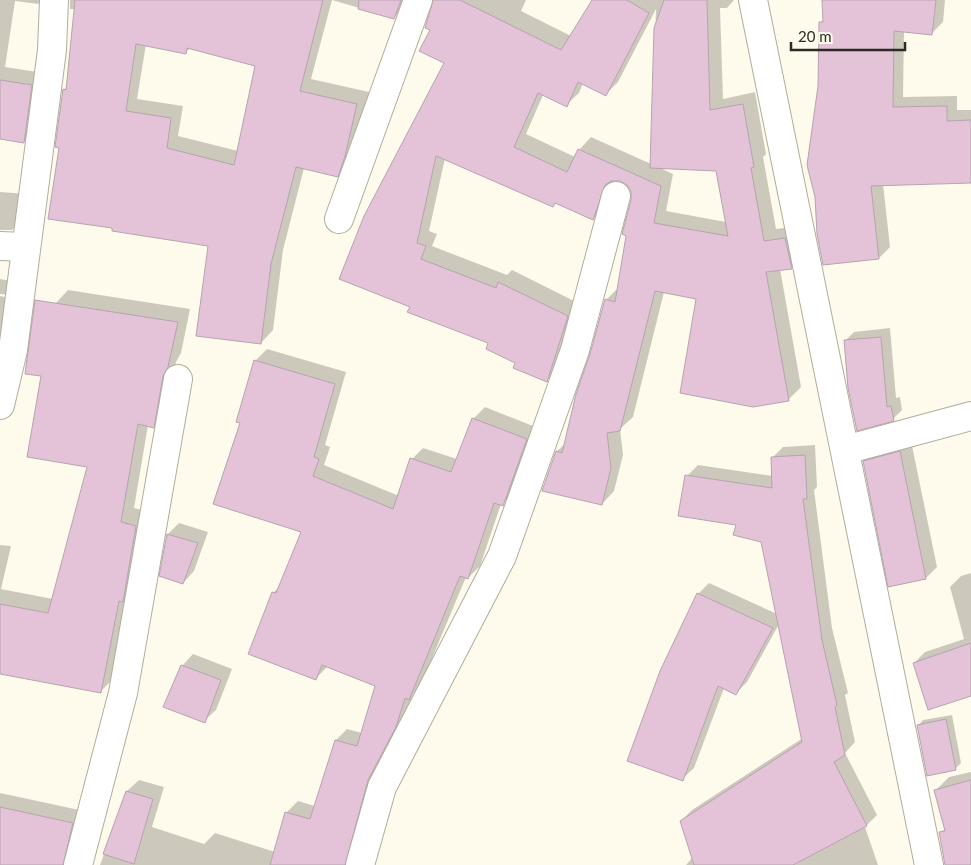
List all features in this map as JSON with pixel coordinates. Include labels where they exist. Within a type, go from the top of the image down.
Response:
[{"type":"street","points":[[0,406],[13,247],[52,50],[54,0]]},
{"type":"street","points":[[339,219],[418,0]]},
{"type":"street","points":[[752,0],[930,865]]},
{"type":"street","points":[[360,865],[382,787],[502,556],[575,350],[616,196]]},
{"type":"street","points":[[78,865],[123,693],[178,379]]},
{"type":"street","points":[[845,450],[971,416]]},
{"type":"building","points":[[75,0],[323,0],[300,91],[357,104],[338,177],[296,167],[271,264],[261,344],[196,336],[208,246],[112,231],[112,228],[48,219],[59,148],[55,147],[63,89],[66,90]],"holes":[[[136,44],[186,54],[187,48],[255,66],[234,165],[167,148],[171,118],[126,111]]]},
{"type":"building","points":[[359,0],[401,0],[394,19],[358,9]]},
{"type":"building","points":[[433,0],[460,0],[561,50],[592,0],[627,0],[649,13],[606,96],[578,82],[567,107],[538,93],[514,147],[567,172],[578,149],[661,186],[654,223],[728,236],[716,171],[650,168],[654,28],[664,0],[707,0],[710,110],[743,104],[754,167],[751,168],[764,241],[785,238],[792,269],[766,272],[789,401],[753,407],[680,393],[696,299],[655,291],[620,431],[607,433],[611,468],[602,505],[542,491],[556,451],[562,453],[576,394],[590,354],[605,299],[615,302],[626,236],[622,234],[631,200],[631,191],[627,185],[620,181],[611,181],[605,185],[593,220],[555,203],[553,207],[436,156],[417,243],[426,246],[421,259],[496,288],[498,282],[568,316],[547,382],[513,368],[515,363],[486,349],[488,343],[407,312],[410,307],[339,279],[364,216],[444,63],[419,51],[430,30],[425,28]]},
{"type":"building","points":[[822,0],[936,0],[932,35],[894,31],[893,107],[947,106],[947,121],[971,120],[971,183],[871,186],[879,259],[823,265],[817,234],[815,197],[807,165],[818,86],[819,22],[823,22]]},
{"type":"building","points":[[0,80],[32,85],[24,143],[0,139]]},
{"type":"building","points":[[35,300],[178,322],[168,367],[163,376],[154,428],[138,424],[121,522],[136,526],[123,602],[119,601],[101,693],[0,674],[0,604],[48,613],[87,467],[27,457],[41,376],[25,374]]},
{"type":"building","points":[[881,337],[887,407],[891,406],[894,421],[857,431],[848,388],[844,340]]},
{"type":"building","points":[[254,360],[335,384],[314,457],[319,459],[313,476],[393,509],[410,458],[451,472],[472,418],[527,439],[503,506],[494,503],[468,579],[460,576],[409,700],[405,698],[396,727],[368,780],[345,865],[270,865],[285,812],[310,819],[335,740],[357,746],[375,686],[322,665],[316,680],[248,654],[272,592],[276,593],[301,532],[213,504],[240,423],[236,422]]},
{"type":"building","points":[[900,451],[926,579],[888,587],[863,461]]},
{"type":"building","points":[[805,455],[807,499],[803,499],[822,640],[837,705],[835,707],[845,755],[834,762],[867,826],[793,865],[694,865],[680,821],[802,742],[761,542],[733,535],[736,525],[678,516],[685,475],[772,488],[771,457]]},
{"type":"building","points":[[167,534],[198,543],[183,584],[159,576]]},
{"type":"building","points":[[697,593],[773,628],[736,695],[718,686],[683,781],[627,761],[660,671]]},
{"type":"building","points":[[971,643],[971,696],[928,710],[913,663]]},
{"type":"building","points":[[181,665],[221,680],[205,723],[163,707]]},
{"type":"building","points":[[946,719],[956,770],[927,776],[917,725]]},
{"type":"building","points":[[971,780],[971,865],[945,865],[939,832],[945,831],[934,790]]},
{"type":"building","points":[[126,791],[153,799],[134,864],[103,854]]},
{"type":"building","points":[[0,807],[73,823],[63,865],[0,865]]}]
